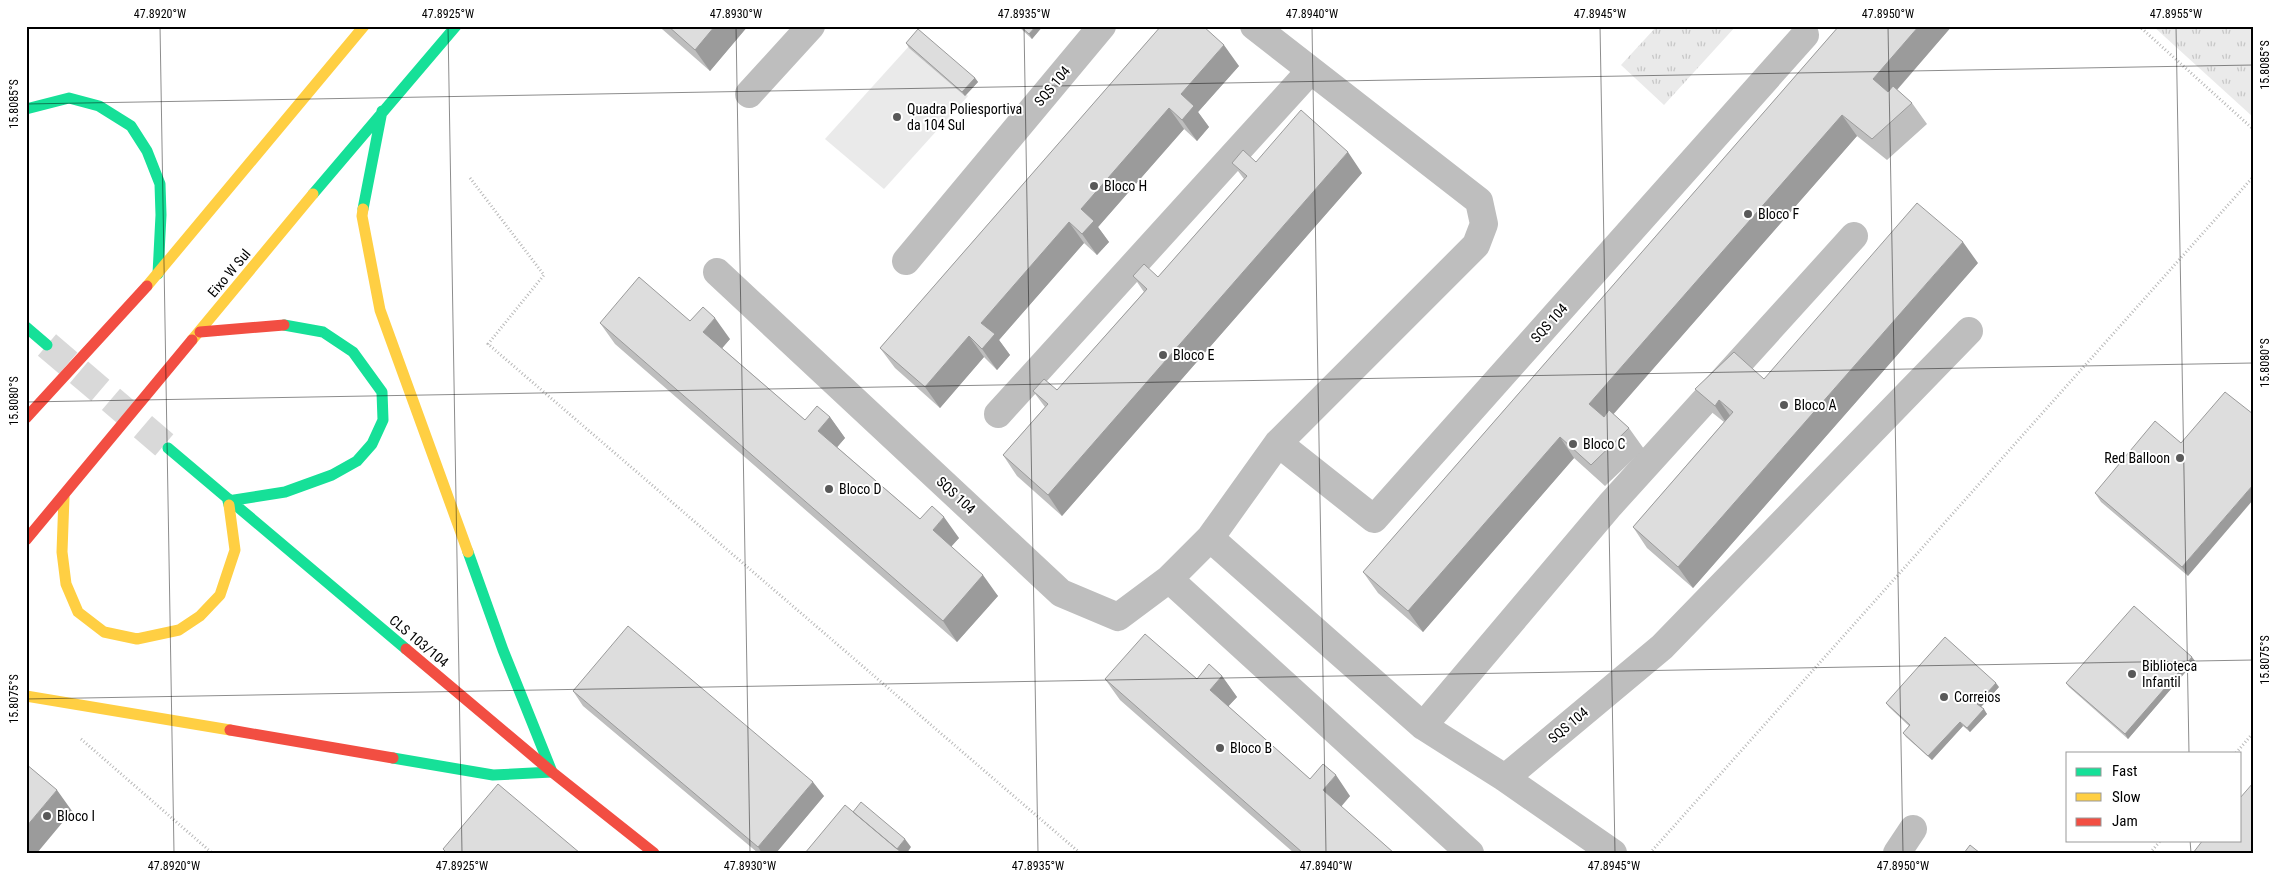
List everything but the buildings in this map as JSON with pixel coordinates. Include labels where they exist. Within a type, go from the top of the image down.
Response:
[{"type":"main road","points":[[26,418],[158,274],[364,26]]},
{"type":"main road","name":"Eixo W Sul","points":[[26,540],[64,497],[382,112],[456,26]]},
{"type":"main road","points":[[26,108],[69,98],[99,106],[132,126],[148,151],[160,184],[161,215],[158,274]]},
{"type":"main road","points":[[26,696],[493,775],[552,772],[503,650],[380,310],[362,216],[382,112]]},
{"type":"main road","points":[[64,497],[62,552],[66,584],[78,612],[104,632],[137,639],[179,630],[200,616],[220,594],[235,550],[228,501],[285,492],[332,475],[357,461],[372,444],[383,420],[382,392],[353,352],[323,332],[285,325],[200,332]]},
{"type":"main road","points":[[26,327],[47,345]]},
{"type":"main road","name":"CLS 103/104","points":[[168,448],[228,501],[552,772],[654,853]]},
{"type":"street","points":[[748,94],[810,26]]},
{"type":"street","name":"SQS 104","points":[[906,261],[1102,26]]},
{"type":"street","name":"SQS 104","points":[[717,272],[1061,593],[1118,617],[1169,579],[1210,538],[1278,443],[1476,245],[1484,224],[1479,201],[1254,26]]},
{"type":"street","name":"SQS 104","points":[[1278,443],[1374,519],[1805,36]]},
{"type":"street","points":[[998,414],[1310,71]]},
{"type":"street","points":[[1423,726],[1610,505],[1854,236]]},
{"type":"street","name":"SQS 104","points":[[1506,778],[1662,647],[1969,331]]},
{"type":"street","points":[[1210,538],[1423,726],[1506,778],[1613,853]]},
{"type":"street","points":[[1169,579],[1470,853]]},
{"type":"street","points":[[1897,853],[1913,829]]},
{"type":"path","points":[[2139,26],[2253,129]]},
{"type":"path","points":[[470,178],[544,275],[488,344],[1080,853]]},
{"type":"path","points":[[1650,853],[2253,178]]},
{"type":"path","points":[[2237,752],[2253,733]]},
{"type":"path","points":[[76,736],[212,853]]},
{"type":"path","points":[[2150,853],[2159,842]]},
{"type":"green space","points":[[1657,26],[1736,26],[1664,105],[1621,65]]},
{"type":"green space","points":[[2153,26],[2253,26],[2253,117]]},
{"type":"green space","name":"Quadra Poliesportiva da 104 Sul","points":[[911,44],[968,96],[884,189],[825,139]]},
{"type":"tunnel","points":[[47,345],[168,448]]},
{"type":"traffic: fast","points":[[313,194],[456,26]]},
{"type":"traffic: fast","points":[[26,109],[69,98],[99,106],[131,126],[147,151],[160,184],[161,215],[158,274]]},
{"type":"traffic: fast","points":[[363,209],[382,111]]},
{"type":"traffic: fast","points":[[229,505],[228,501],[285,492],[332,475],[357,461],[372,444],[383,420],[382,392],[353,352],[323,332],[284,325]]},
{"type":"traffic: fast","points":[[26,327],[47,345]]},
{"type":"traffic: fast","points":[[168,448],[406,649]]},
{"type":"traffic: fast","points":[[393,758],[493,775],[552,772],[503,650],[468,552]]},
{"type":"traffic: slow","points":[[147,286],[364,26]]},
{"type":"traffic: slow","points":[[192,340],[313,194]]},
{"type":"traffic: slow","points":[[363,209],[362,216],[380,310],[468,552]]},
{"type":"traffic: slow","points":[[64,497],[62,552],[66,584],[78,612],[104,632],[137,639],[179,630],[200,616],[220,595],[235,550],[229,505]]},
{"type":"traffic: slow","points":[[26,696],[230,730]]},
{"type":"traffic: jam","points":[[26,418],[147,286]]},
{"type":"traffic: jam","points":[[200,332],[284,325]]},
{"type":"traffic: jam","points":[[26,540],[192,340]]},
{"type":"traffic: jam","points":[[406,649],[552,772],[654,853]]},
{"type":"traffic: jam","points":[[230,730],[393,758]]},
{"type":"place","name":"Quadra Poliesportiva da 104 Sul","points":[[897,117]]},
{"type":"place","name":"Bloco H","points":[[1094,186]]},
{"type":"place","name":"Bloco F","points":[[1748,214]]},
{"type":"place","name":"Bloco E","points":[[1163,355]]},
{"type":"place","name":"Bloco A","points":[[1784,405]]},
{"type":"place","name":"Bloco C","points":[[1573,444]]},
{"type":"place","name":"Red Balloon","points":[[2180,458]]},
{"type":"place","name":"Bloco D","points":[[829,489]]},
{"type":"place","name":"Biblioteca Infantil","points":[[2132,674]]},
{"type":"place","name":"Correios","points":[[1944,697]]},
{"type":"place","name":"Bloco B","points":[[1220,748]]},
{"type":"place","name":"Bloco I","points":[[47,816]]}]
